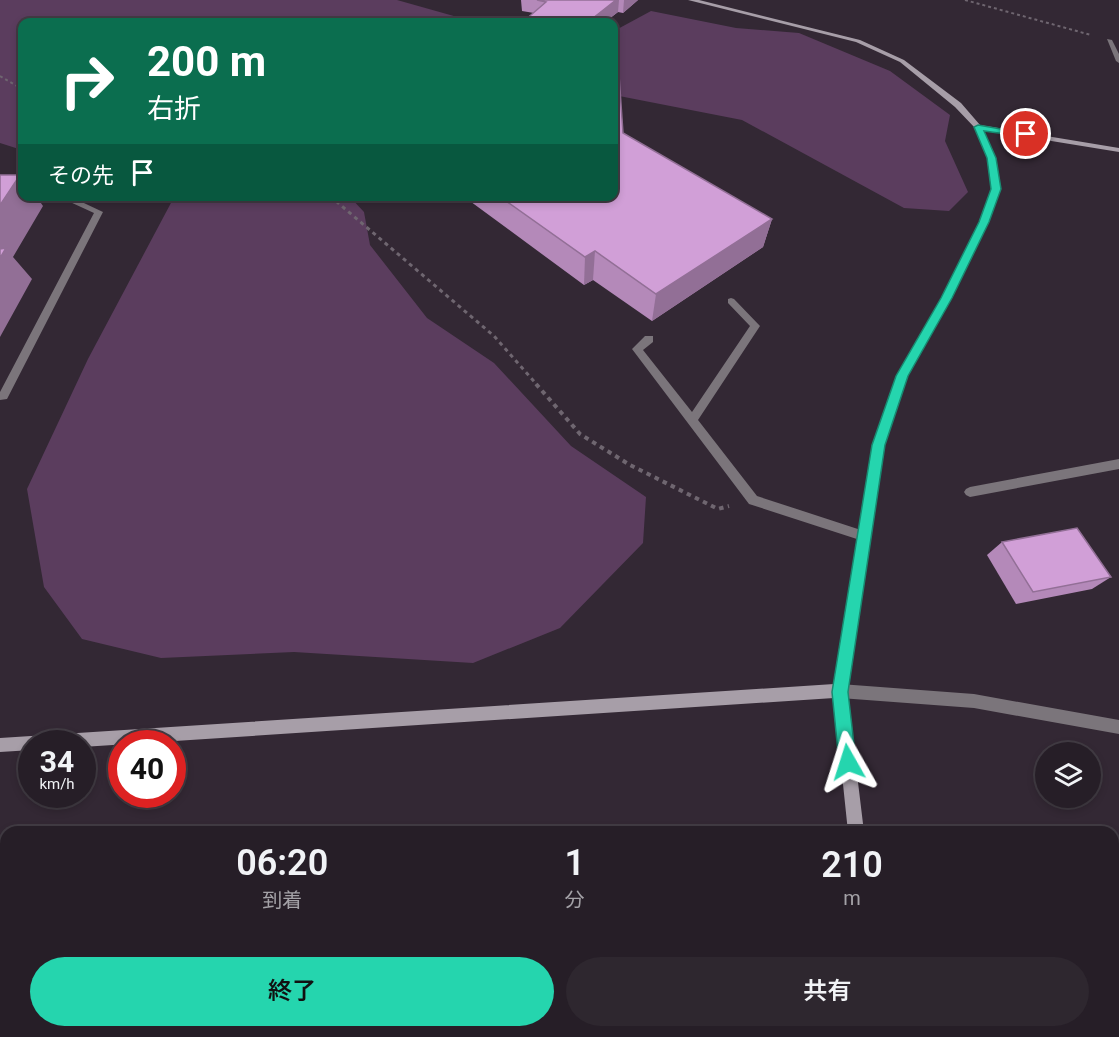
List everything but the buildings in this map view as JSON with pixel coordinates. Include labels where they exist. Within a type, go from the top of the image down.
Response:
[{"type":"street","points":[[692,0],[858,41],[902,61],[958,105],[978,127],[992,158],[996,189],[984,222],[946,298],[902,376],[878,445],[840,692],[855,826]]},
{"type":"street","points":[[1109,40],[1119,61]]},
{"type":"street","points":[[978,127],[1119,150]]},
{"type":"street","points":[[0,396],[3,396],[99,212],[73,201]]},
{"type":"street","points":[[692,420],[755,326],[731,301]]},
{"type":"street","points":[[649,339],[637,349],[753,500],[863,536]]},
{"type":"street","points":[[970,492],[1119,464]]},
{"type":"street","points":[[0,745],[840,692],[974,701],[1119,727]]},
{"type":"path","points":[[965,0],[1109,40]]},
{"type":"path","points":[[0,76],[18,87]]},
{"type":"path","points":[[336,201],[494,336],[579,434],[630,465],[718,509],[753,500]]},
{"type":"shaded area","points":[[0,0],[397,0],[461,18],[18,18],[18,149],[0,143]]},
{"type":"shaded area","points":[[651,11],[736,28],[799,33],[890,71],[950,115],[945,141],[968,192],[949,211],[904,208],[742,120],[618,96],[618,29]]},
{"type":"shaded area","points":[[172,201],[354,201],[364,212],[370,245],[427,318],[494,363],[571,446],[646,497],[643,543],[560,628],[473,663],[294,652],[161,658],[82,639],[44,587],[27,489],[88,359]]},
{"type":"route","points":[[848,762],[840,692],[878,445],[902,376],[946,298],[984,222],[996,189],[992,158],[978,127],[1026,134]]}]
